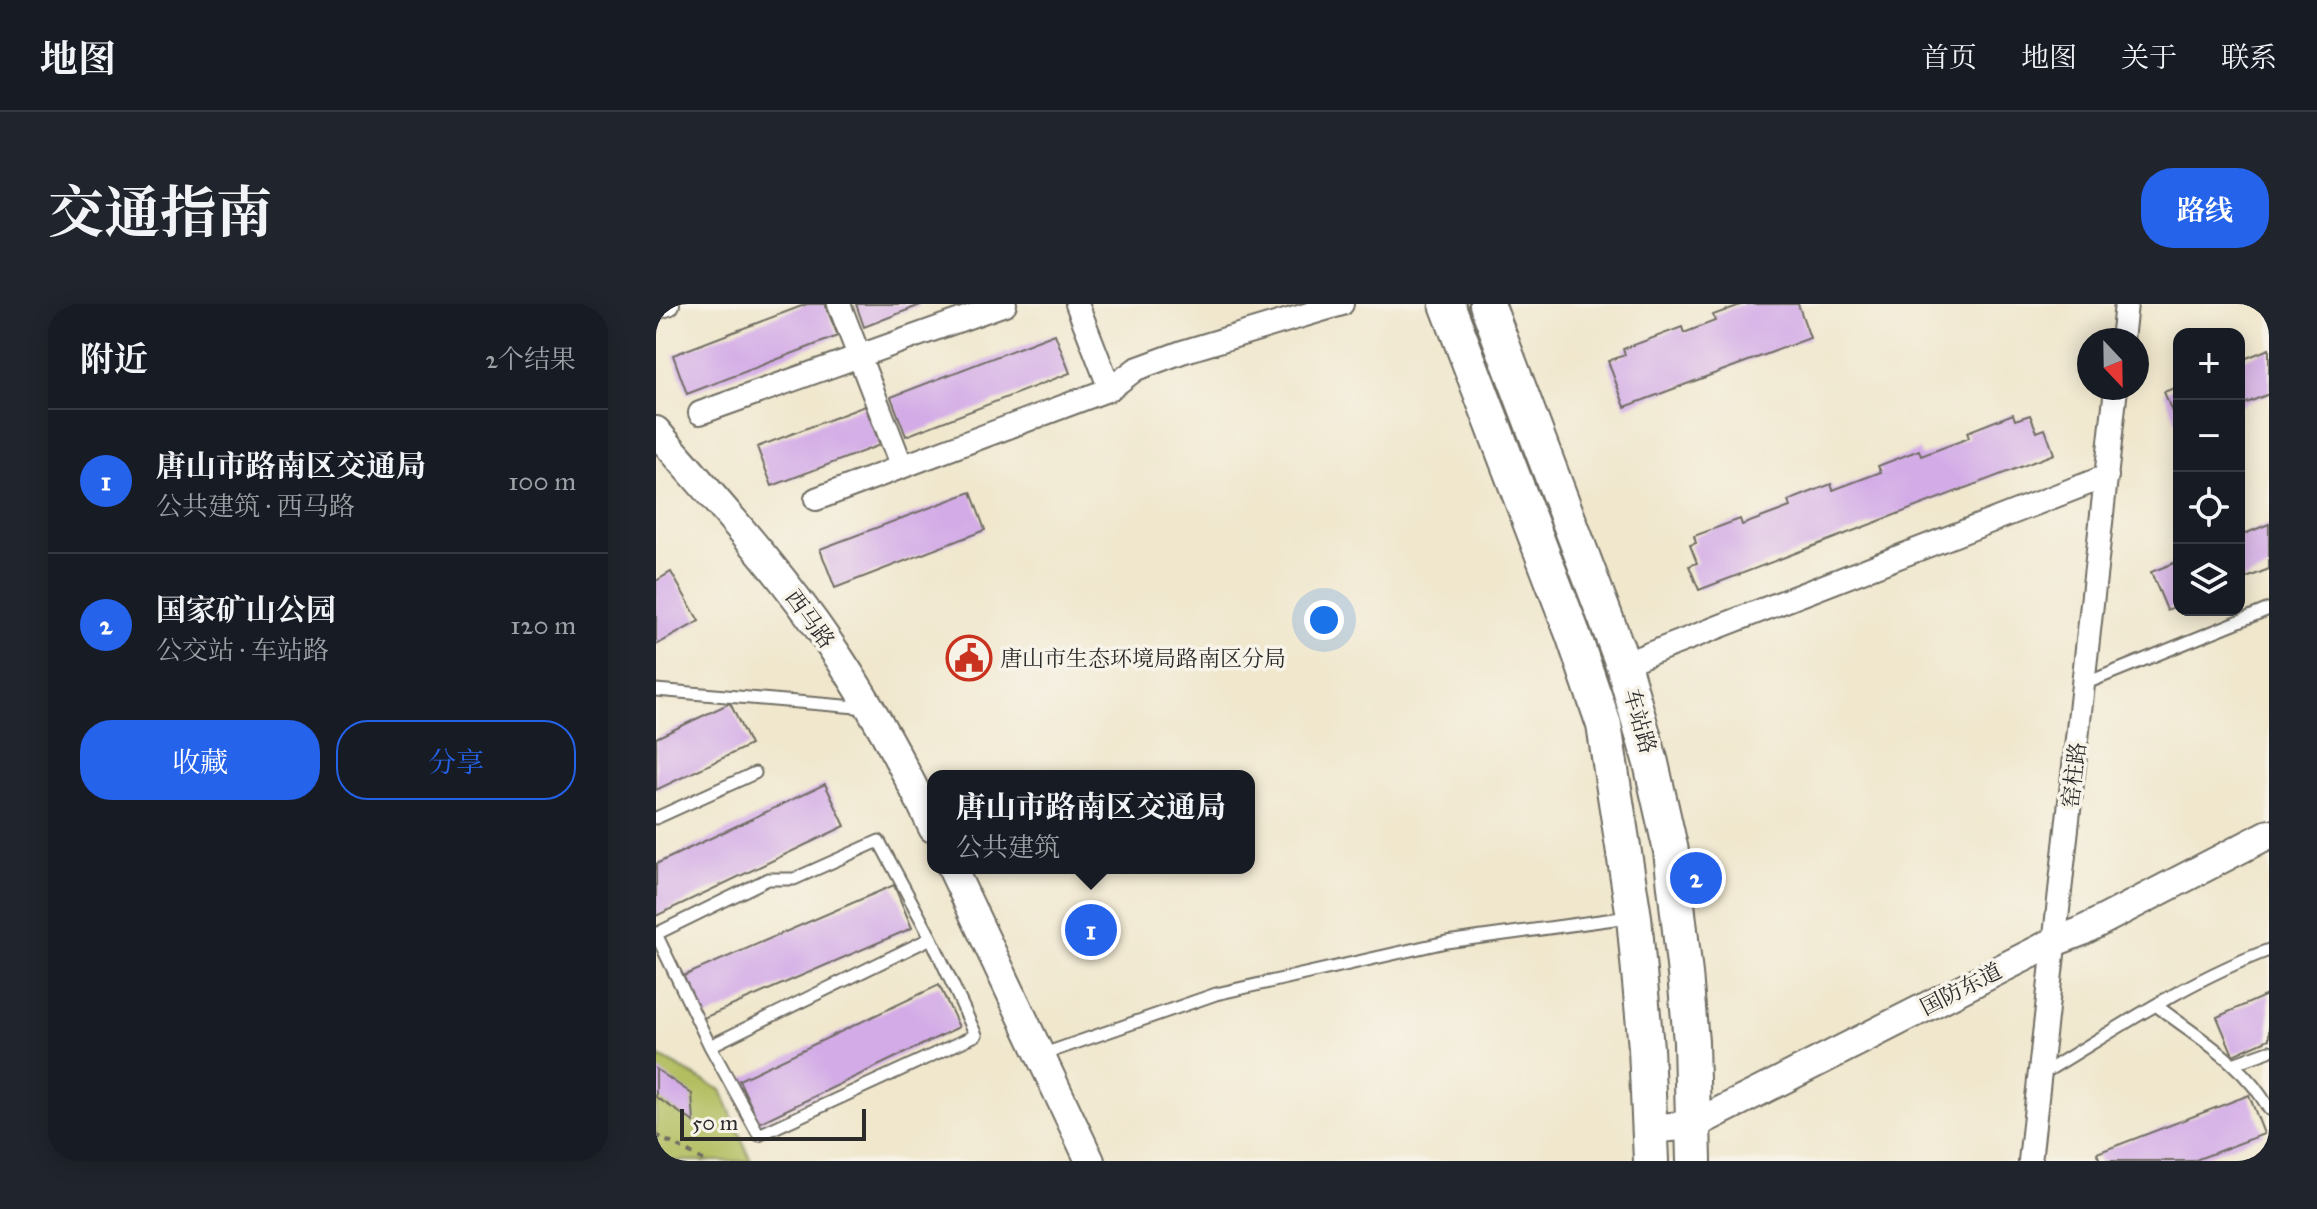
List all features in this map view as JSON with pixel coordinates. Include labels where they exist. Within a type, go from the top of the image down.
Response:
[{"type":"main road","name":"车站路","points":[[1447,304],[1574,637],[1604,725],[1634,917],[1646,1048],[1650,1145]]},
{"type":"main road","name":"车站路","points":[[1487,304],[1623,664],[1651,763],[1671,851],[1688,1015],[1694,1161]]},
{"type":"street","points":[[656,308],[668,304]]},
{"type":"street","points":[[839,304],[902,467]]},
{"type":"street","points":[[700,413],[1005,304]]},
{"type":"street","points":[[1077,304],[1110,389]]},
{"type":"street","points":[[816,499],[1110,389],[1136,369],[1342,304]]},
{"type":"street","points":[[2123,328],[2126,304]]},
{"type":"street","name":"窑柱路","points":[[2030,1161],[2115,400]]},
{"type":"street","name":"西马路","points":[[656,431],[778,575],[829,642],[901,761],[927,815]]},
{"type":"street","points":[[1623,664],[2107,476]]},
{"type":"street","name":"国防东道","points":[[1650,1145],[2054,942],[2080,932],[2269,834]]},
{"type":"street","points":[[955,874],[1090,1161]]},
{"type":"lane","points":[[2084,684],[2269,609]]},
{"type":"lane","points":[[656,690],[869,708]]},
{"type":"lane","points":[[656,818],[755,773]]},
{"type":"lane","points":[[879,841],[931,938],[976,1035],[759,1135],[710,1046],[656,934],[768,879],[794,879],[879,841]]},
{"type":"lane","points":[[1041,1055],[1216,994],[1446,942],[1634,917]]},
{"type":"lane","points":[[710,1046],[931,938]]},
{"type":"lane","points":[[2038,1076],[2157,1006],[2243,960],[2269,950]]},
{"type":"lane","points":[[2157,1006],[2233,1064],[2262,1095],[2269,1109]]},
{"type":"lane","points":[[2233,1064],[2269,1051]]},
{"type":"path","points":[[656,1135],[705,1161]]},
{"type":"green space","points":[[656,1055],[721,1090],[751,1161],[656,1161]]},
{"type":"building","points":[[807,304],[825,304],[838,336],[687,394],[673,355]]},
{"type":"building","points":[[856,304],[923,304],[864,327]]},
{"type":"building","points":[[1743,304],[1798,304],[1810,338],[1625,407],[1608,361],[1625,355],[1623,349],[1682,327],[1684,333],[1715,321],[1713,315]]},
{"type":"building","points":[[1055,334],[1070,373],[906,436],[891,397]]},
{"type":"building","points":[[2269,349],[2269,394],[2245,404],[2245,400],[2245,359]]},
{"type":"building","points":[[2173,388],[2173,414],[2164,392]]},
{"type":"building","points":[[865,406],[880,445],[772,486],[757,447]]},
{"type":"building","points":[[2013,414],[2015,420],[2030,415],[2037,432],[2045,429],[2054,454],[1699,590],[1689,566],[1697,563],[1690,545],[1696,543],[1694,536],[1740,519],[1742,525],[1790,507],[1788,501],[1831,484],[1833,490],[1881,472],[1878,466],[1919,450],[1921,456],[1969,438],[1967,432]]},
{"type":"building","points":[[971,492],[985,530],[835,588],[820,549]]},
{"type":"building","points":[[2269,524],[2269,569],[2245,579],[2245,544],[2245,534]]},
{"type":"building","points":[[2173,563],[2173,608],[2167,610],[2151,572]]},
{"type":"building","points":[[671,572],[699,621],[656,645],[656,581]]},
{"type":"building","points":[[730,703],[750,745],[656,790],[656,738]]},
{"type":"building","points":[[825,784],[845,826],[656,916],[656,864]]},
{"type":"building","points":[[894,885],[912,928],[699,1020],[681,977]]},
{"type":"building","points":[[939,985],[959,1027],[759,1123],[739,1080]]},
{"type":"building","points":[[2269,994],[2269,1039],[2233,1055],[2217,1017]]},
{"type":"building","points":[[656,1069],[692,1094],[694,1122],[656,1097]]},
{"type":"building","points":[[2249,1095],[2264,1134],[2193,1161],[2100,1161],[2097,1153]]},
{"type":"place","name":"唐山市生态环境局路南区分局","points":[[969,658]]},
{"type":"place","name":"国家矿山公园","points":[[1696,878]]},
{"type":"place","name":"唐山市路南区交通局","points":[[1091,930]]}]
